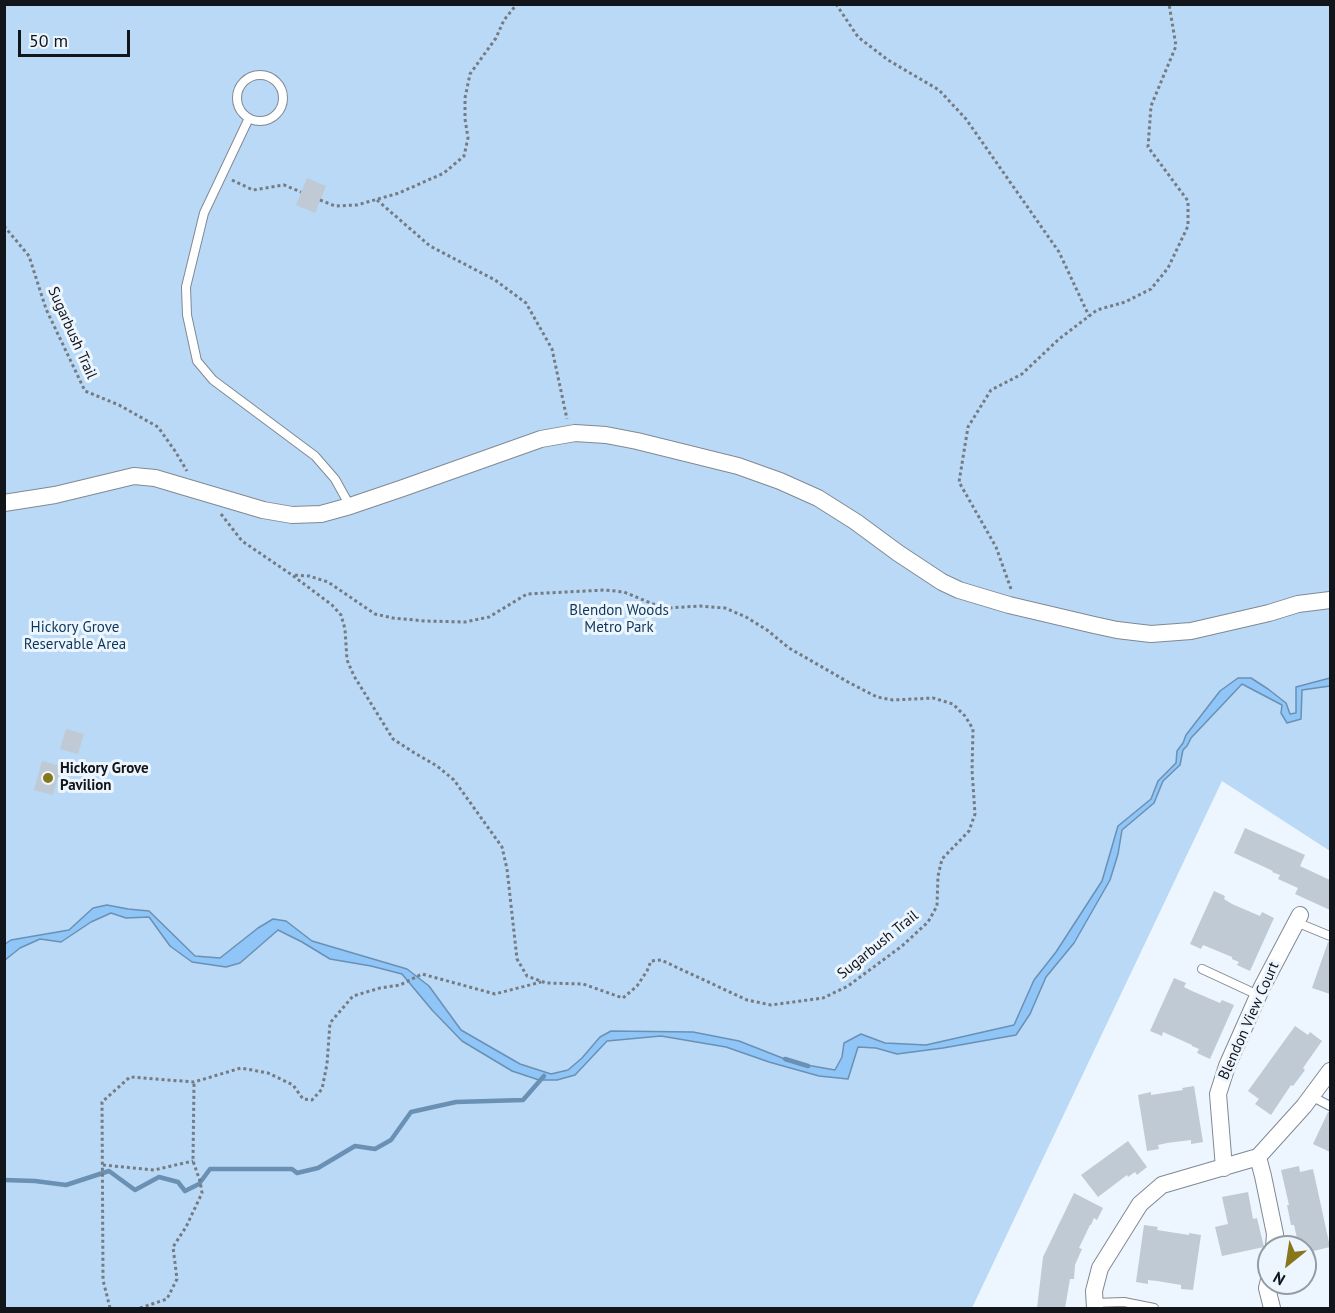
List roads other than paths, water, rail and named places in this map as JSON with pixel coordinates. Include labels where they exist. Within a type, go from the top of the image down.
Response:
[{"type":"street","points":[[4,503],[55,495],[134,476],[155,478],[263,510],[292,515],[321,514],[541,439],[575,433],[606,435],[738,466],[780,481],[818,498],[942,582],[959,590],[1018,607],[1117,630],[1151,634],[1191,632],[1298,604],[1330,600]]},
{"type":"street","name":"Blendon View Court","points":[[1224,1168],[1218,1094],[1227,1066],[1258,995],[1298,919]]},
{"type":"street","points":[[1095,1306],[1094,1291],[1100,1268],[1140,1204],[1162,1185],[1258,1157],[1330,1071]]},
{"type":"street","points":[[1258,1157],[1275,1235]]},
{"type":"lane","points":[[256,75],[272,78],[278,83],[284,97],[278,112],[265,120],[249,118],[243,113],[237,98],[243,83],[256,75]]},
{"type":"lane","points":[[249,118],[204,213],[186,287],[187,315],[197,360],[213,380],[315,456],[335,479],[350,506]]},
{"type":"lane","points":[[1298,919],[1330,936]]},
{"type":"lane","points":[[1202,969],[1258,995]]},
{"type":"lane","points":[[1311,1096],[1330,1106]]},
{"type":"lane","points":[[1095,1306],[1124,1302],[1154,1308]]},
{"type":"water","points":[[1238,678],[1251,678],[1268,689],[1286,703],[1290,714],[1296,713],[1296,687],[1330,678],[1330,686],[1302,690],[1301,719],[1287,723],[1281,713],[1282,705],[1242,684],[1191,738],[1183,750],[1180,765],[1163,781],[1154,803],[1122,830],[1110,880],[1074,943],[1046,977],[1030,1014],[1016,1035],[897,1054],[876,1048],[858,1047],[848,1079],[819,1076],[726,1047],[661,1036],[607,1041],[575,1075],[557,1080],[539,1080],[512,1071],[462,1041],[402,974],[330,959],[278,930],[240,963],[226,967],[192,962],[170,946],[149,917],[126,918],[111,913],[91,922],[61,942],[40,939],[20,948],[5,960],[5,944],[11,940],[69,930],[93,908],[107,905],[149,911],[195,956],[220,958],[273,919],[286,921],[312,941],[407,969],[429,986],[461,1030],[520,1064],[551,1074],[568,1070],[600,1037],[611,1031],[693,1032],[739,1041],[795,1063],[835,1070],[842,1057],[844,1043],[861,1034],[885,1043],[926,1045],[1014,1025],[1034,980],[1056,952],[1102,881],[1118,826],[1151,799],[1158,781],[1176,763],[1177,751],[1186,735],[1220,691]]},
{"type":"waterway","points":[[785,1059],[808,1066]]},
{"type":"waterway","points":[[4,1180],[66,1185],[109,1171],[135,1190],[159,1177],[178,1182],[185,1191],[199,1184],[210,1169],[292,1169],[297,1173],[318,1168],[355,1146],[375,1149],[391,1140],[411,1112],[456,1102],[523,1100],[544,1076]]},
{"type":"place","name":"Hickory Grove Pavilion","points":[[48,778]]},
{"type":"park label","name":"Blendon Woods Metro Park","points":[[619,620]]},
{"type":"park label","name":"Hickory Grove Reservable Area","points":[[75,636]]}]
